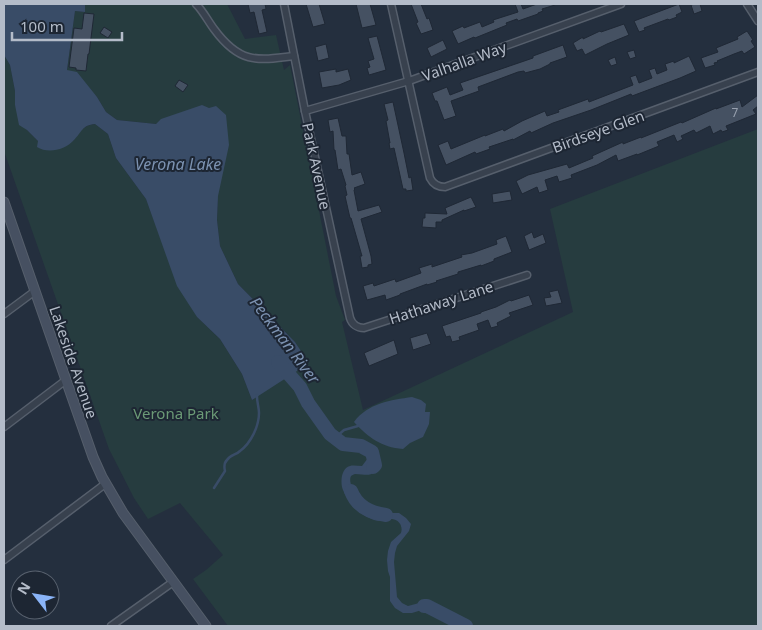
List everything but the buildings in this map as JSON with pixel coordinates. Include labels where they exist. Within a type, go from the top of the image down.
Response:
[{"type":"main road","name":"Lakeside Avenue","points":[[4,202],[93,456],[105,484],[131,525],[206,626]]},
{"type":"street","points":[[196,4],[219,36],[240,54],[258,59],[294,56]]},
{"type":"street","name":"Park Avenue","points":[[284,4],[350,318],[356,326]]},
{"type":"street","points":[[391,4],[409,81]]},
{"type":"street","name":"Valhalla Way","points":[[305,111],[409,81],[621,4]]},
{"type":"street","points":[[747,4],[758,22]]},
{"type":"street","name":"Birdseye Glen","points":[[409,81],[430,178],[437,185],[445,187],[758,72]]},
{"type":"street","name":"Hathaway Lane","points":[[356,326],[364,328],[527,275]]},
{"type":"street","points":[[4,314],[35,291]]},
{"type":"street","points":[[4,427],[66,380]]},
{"type":"street","points":[[4,560],[105,484]]},
{"type":"street","points":[[111,626],[173,582]]},
{"type":"green space","name":"Verona Park","points":[[85,4],[227,4],[245,39],[276,35],[284,70],[290,65],[336,296],[345,320],[342,322],[363,410],[573,312],[550,209],[758,129],[758,626],[228,626],[193,579],[223,555],[180,503],[148,519],[134,498],[109,449],[4,151],[4,55],[10,65],[15,91],[15,105],[27,130],[38,141],[73,141],[85,127],[95,124],[108,134],[116,158],[146,199],[162,242],[197,317],[220,339],[242,374],[252,400],[304,357],[295,342],[238,284],[220,246],[217,220],[218,196],[209,108],[156,124],[117,120],[106,112],[97,97],[67,70],[75,11],[85,12]]},
{"type":"water","name":"Verona Lake","points":[[4,4],[85,4],[85,12],[75,11],[67,70],[77,72],[97,97],[106,112],[117,120],[156,124],[161,119],[202,105],[209,108],[216,106],[226,115],[229,145],[218,196],[217,220],[220,246],[238,284],[295,342],[305,357],[297,371],[252,400],[242,374],[220,339],[197,317],[177,286],[146,199],[116,158],[108,134],[95,124],[91,125],[85,127],[66,146],[56,150],[46,150],[37,147],[38,141],[19,125],[10,65],[4,55]]},
{"type":"water","points":[[412,397],[426,404],[425,412],[430,412],[429,424],[423,437],[410,443],[403,449],[376,441],[354,422],[366,410],[388,401]]},
{"type":"water","points":[[374,450],[378,454],[380,461],[373,473],[365,475],[355,474],[350,479],[354,493],[363,509],[384,513],[399,513],[411,524],[409,531],[397,546],[395,553],[397,597],[408,606],[428,602],[442,615],[451,617],[468,626],[460,626],[435,616],[425,609],[412,613],[403,613],[395,608],[390,601],[388,551],[391,542],[401,533],[401,526],[395,520],[381,521],[366,517],[352,505],[343,490],[342,484],[342,476],[347,467],[362,466]]},
{"type":"waterway","name":"Peckman River","points":[[278,362],[300,387],[308,403],[330,434],[343,444],[361,446],[372,452],[375,465],[373,467]]},
{"type":"waterway","points":[[214,488],[225,471],[224,465],[226,461],[244,448],[254,434],[259,418],[257,395]]},
{"type":"waterway","points":[[335,438],[344,430],[358,426]]},
{"type":"waterway","name":"Peckman River","points":[[351,491],[360,505],[375,513],[386,515]]},
{"type":"waterway","name":"Peckman River","points":[[424,606],[466,626]]}]
